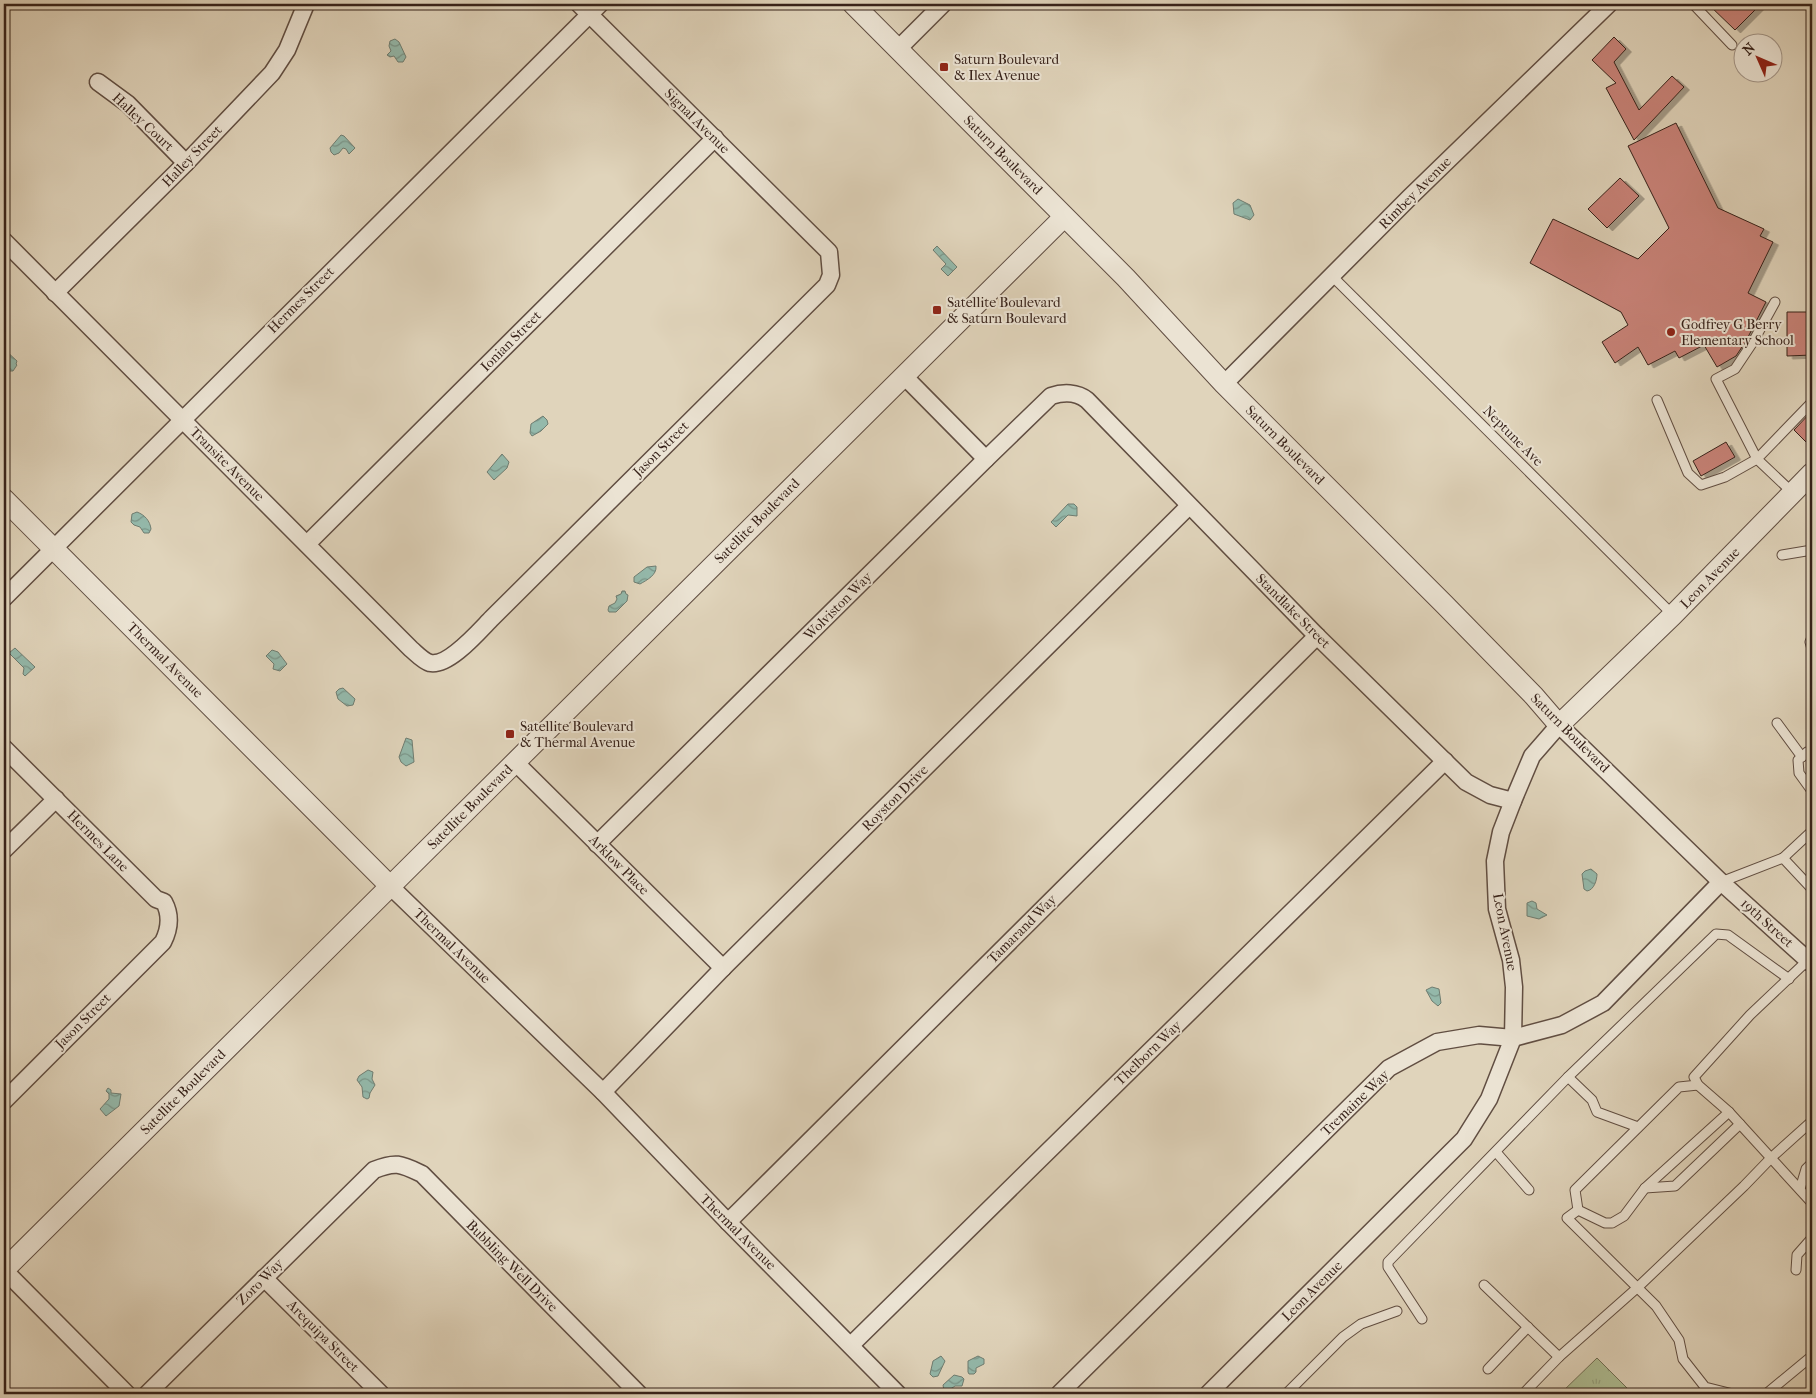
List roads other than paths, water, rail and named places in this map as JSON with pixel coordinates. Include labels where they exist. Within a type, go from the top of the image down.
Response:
[{"type":"street","name":"Halley Street","points":[[55,292],[186,163],[272,72],[287,50],[306,4]]},
{"type":"street","name":"Saturn Boulevard","points":[[853,4],[1126,278],[1224,384],[1444,604],[1534,696],[1559,725],[1721,882]]},
{"type":"street","points":[[898,49],[943,4]]},
{"type":"street","name":"Rimbey Avenue","points":[[1224,384],[1410,197],[1609,4]]},
{"type":"street","name":"Signal Avenue","points":[[589,7],[715,138],[815,238]]},
{"type":"street","name":"Hermes Street","points":[[4,598],[589,7]]},
{"type":"street","name":"Halley Court","points":[[98,82],[128,104],[186,163]]},
{"type":"street","name":"Ionian Street","points":[[307,544],[715,138]]},
{"type":"street","name":"Satellite Boulevard","points":[[4,1270],[1064,217]]},
{"type":"street","name":"Jason Street","points":[[458,651],[826,285],[831,275],[829,252],[815,238]]},
{"type":"street","name":"Transite Avenue","points":[[4,241],[420,658],[432,663],[447,660],[458,651]]},
{"type":"street","points":[[904,376],[986,459]]},
{"type":"street","name":"Wolviston Way","points":[[597,844],[1051,396],[1060,393],[1081,395],[1087,400]]},
{"type":"street","name":"Standlake Street","points":[[1087,400],[1317,636],[1466,782],[1490,795],[1513,801]]},
{"type":"street","name":"Leon Avenue","points":[[1208,1394],[1464,1139],[1489,1099],[1513,1038],[1514,987],[1511,960],[1498,909],[1495,861],[1501,832],[1532,756],[1559,725],[1673,615],[1812,473]]},
{"type":"street","name":"Thermal Avenue","points":[[4,499],[390,886],[603,1092],[898,1394]]},
{"type":"street","name":"Royston Drive","points":[[603,1092],[723,968],[1189,506]]},
{"type":"street","name":"Tamarand Way","points":[[728,1222],[1317,636]]},
{"type":"street","name":"Hermes Lane","points":[[4,748],[156,899],[164,902],[169,912],[168,932],[163,942]]},
{"type":"street","name":"Thelborn Way","points":[[851,1345],[1445,761]]},
{"type":"street","name":"Arklow Place","points":[[516,762],[723,968]]},
{"type":"street","points":[[4,850],[56,799]]},
{"type":"street","name":"19th Street","points":[[1721,882],[1810,962]]},
{"type":"street","name":"Tremaine Way","points":[[1059,1394],[1389,1068],[1436,1042],[1479,1034],[1513,1038],[1562,1026],[1603,1003],[1721,882]]},
{"type":"street","name":"Jason Street","points":[[4,1101],[163,942]]},
{"type":"street","name":"Bubbling Well Drive","points":[[374,1170],[386,1165],[402,1164],[422,1174],[639,1394]]},
{"type":"street","name":"Zoro Way","points":[[147,1394],[374,1170]]},
{"type":"street","points":[[4,1270],[127,1394]]},
{"type":"street","name":"Arequipa Street","points":[[264,1278],[381,1394]]},
{"type":"lane","points":[[1693,4],[1732,45]]},
{"type":"lane","name":"Neptune Ave","points":[[1332,276],[1673,615]]},
{"type":"lane","points":[[1775,302],[1753,342],[1735,369],[1716,379],[1757,460],[1792,493]]},
{"type":"lane","points":[[1657,400],[1688,473],[1701,485],[1725,477],[1757,460],[1812,402]]},
{"type":"lane","points":[[1782,555],[1812,550]]},
{"type":"lane","points":[[1812,637],[1810,642],[1812,648]]},
{"type":"lane","points":[[1777,724],[1802,757]]},
{"type":"lane","points":[[1812,751],[1807,752],[1798,760],[1799,773],[1812,791]]},
{"type":"lane","points":[[1721,882],[1783,858],[1812,831]]},
{"type":"lane","points":[[1783,858],[1812,890]]},
{"type":"lane","points":[[1422,1319],[1388,1267],[1388,1262],[1568,1077],[1716,934],[1728,935],[1789,979]]},
{"type":"lane","points":[[1810,962],[1750,1015],[1694,1077],[1698,1086],[1729,1112],[1812,1203]]},
{"type":"lane","points":[[1568,1077],[1592,1100],[1597,1112],[1638,1127]]},
{"type":"lane","points":[[1578,1210],[1575,1190],[1679,1087],[1698,1086]]},
{"type":"lane","points":[[1578,1210],[1605,1223],[1612,1223],[1624,1216],[1645,1188],[1729,1112]]},
{"type":"lane","points":[[1523,1394],[1559,1357],[1637,1288],[1772,1157],[1812,1121]]},
{"type":"lane","points":[[1645,1188],[1675,1186],[1740,1124]]},
{"type":"lane","points":[[1496,1152],[1529,1190]]},
{"type":"lane","points":[[1800,1189],[1806,1170],[1812,1163]]},
{"type":"lane","points":[[1578,1210],[1567,1218],[1656,1306],[1678,1340],[1683,1359],[1705,1387],[1733,1394]]},
{"type":"lane","points":[[1796,1270],[1797,1255],[1812,1238]]},
{"type":"lane","points":[[1484,1284],[1559,1357]]},
{"type":"lane","points":[[1286,1394],[1343,1337],[1361,1324],[1397,1311]]},
{"type":"lane","points":[[1488,1369],[1528,1327]]},
{"type":"lane","points":[[1766,1394],[1812,1356]]},
{"type":"water","points":[[395,39],[399,42],[406,57],[403,62],[398,62],[394,56],[390,57],[387,55],[391,51],[390,41]]},
{"type":"water","points":[[341,135],[355,148],[349,154],[343,148],[334,155],[330,148]]},
{"type":"water","points":[[1238,199],[1250,205],[1254,215],[1250,220],[1234,214],[1233,203]]},
{"type":"water","points":[[937,246],[957,267],[948,276],[941,269],[946,264],[933,250]]},
{"type":"water","points":[[4,349],[17,361],[13,371],[7,371],[4,367]]},
{"type":"water","points":[[543,416],[548,424],[532,436],[530,433],[531,424]]},
{"type":"water","points":[[502,454],[509,462],[507,468],[494,480],[487,472]]},
{"type":"water","points":[[1068,504],[1074,504],[1077,507],[1077,516],[1068,515],[1056,527],[1051,522]]},
{"type":"water","points":[[137,512],[147,519],[151,529],[149,533],[144,533],[140,527],[131,522],[132,514]]},
{"type":"water","points":[[656,566],[655,572],[648,579],[640,584],[634,582],[634,577],[647,567]]},
{"type":"water","points":[[622,591],[625,591],[628,595],[627,601],[616,612],[609,612],[609,606],[615,603],[616,596],[621,594]]},
{"type":"water","points":[[15,648],[35,667],[25,676],[23,674],[24,668],[9,653]]},
{"type":"water","points":[[272,650],[278,652],[287,664],[280,671],[273,669],[274,664],[266,656]]},
{"type":"water","points":[[343,688],[355,699],[353,705],[347,706],[338,699],[336,692]]},
{"type":"water","points":[[406,738],[412,740],[414,762],[406,766],[399,757]]},
{"type":"water","points":[[1591,869],[1597,874],[1593,887],[1587,891],[1584,889],[1582,874]]},
{"type":"water","points":[[1532,901],[1536,903],[1537,909],[1547,915],[1539,919],[1527,916],[1527,903]]},
{"type":"water","points":[[1432,987],[1439,989],[1441,1003],[1438,1006],[1432,1001],[1426,990]]},
{"type":"water","points":[[368,1070],[373,1072],[372,1079],[375,1085],[367,1099],[363,1097],[362,1087],[357,1080],[359,1076]]},
{"type":"water","points":[[108,1088],[111,1090],[111,1093],[121,1094],[119,1106],[106,1116],[100,1109],[109,1099],[109,1094],[106,1091]]},
{"type":"water","points":[[941,1356],[945,1361],[938,1376],[933,1377],[930,1374],[933,1361]]},
{"type":"water","points":[[978,1356],[984,1359],[984,1364],[976,1368],[974,1374],[969,1374],[968,1361]]},
{"type":"water","points":[[954,1375],[964,1379],[962,1386],[955,1386],[944,1391],[943,1385]]},
{"type":"place","name":"Saturn Boulevard & Ilex Avenue","points":[[944,67]]},
{"type":"place","name":"Satellite Boulevard & Saturn Boulevard","points":[[937,310]]},
{"type":"place","name":"Godfrey G Berry Elementary School","points":[[1671,332]]},
{"type":"place","name":"Satellite Boulevard & Thermal Avenue","points":[[510,734]]}]
